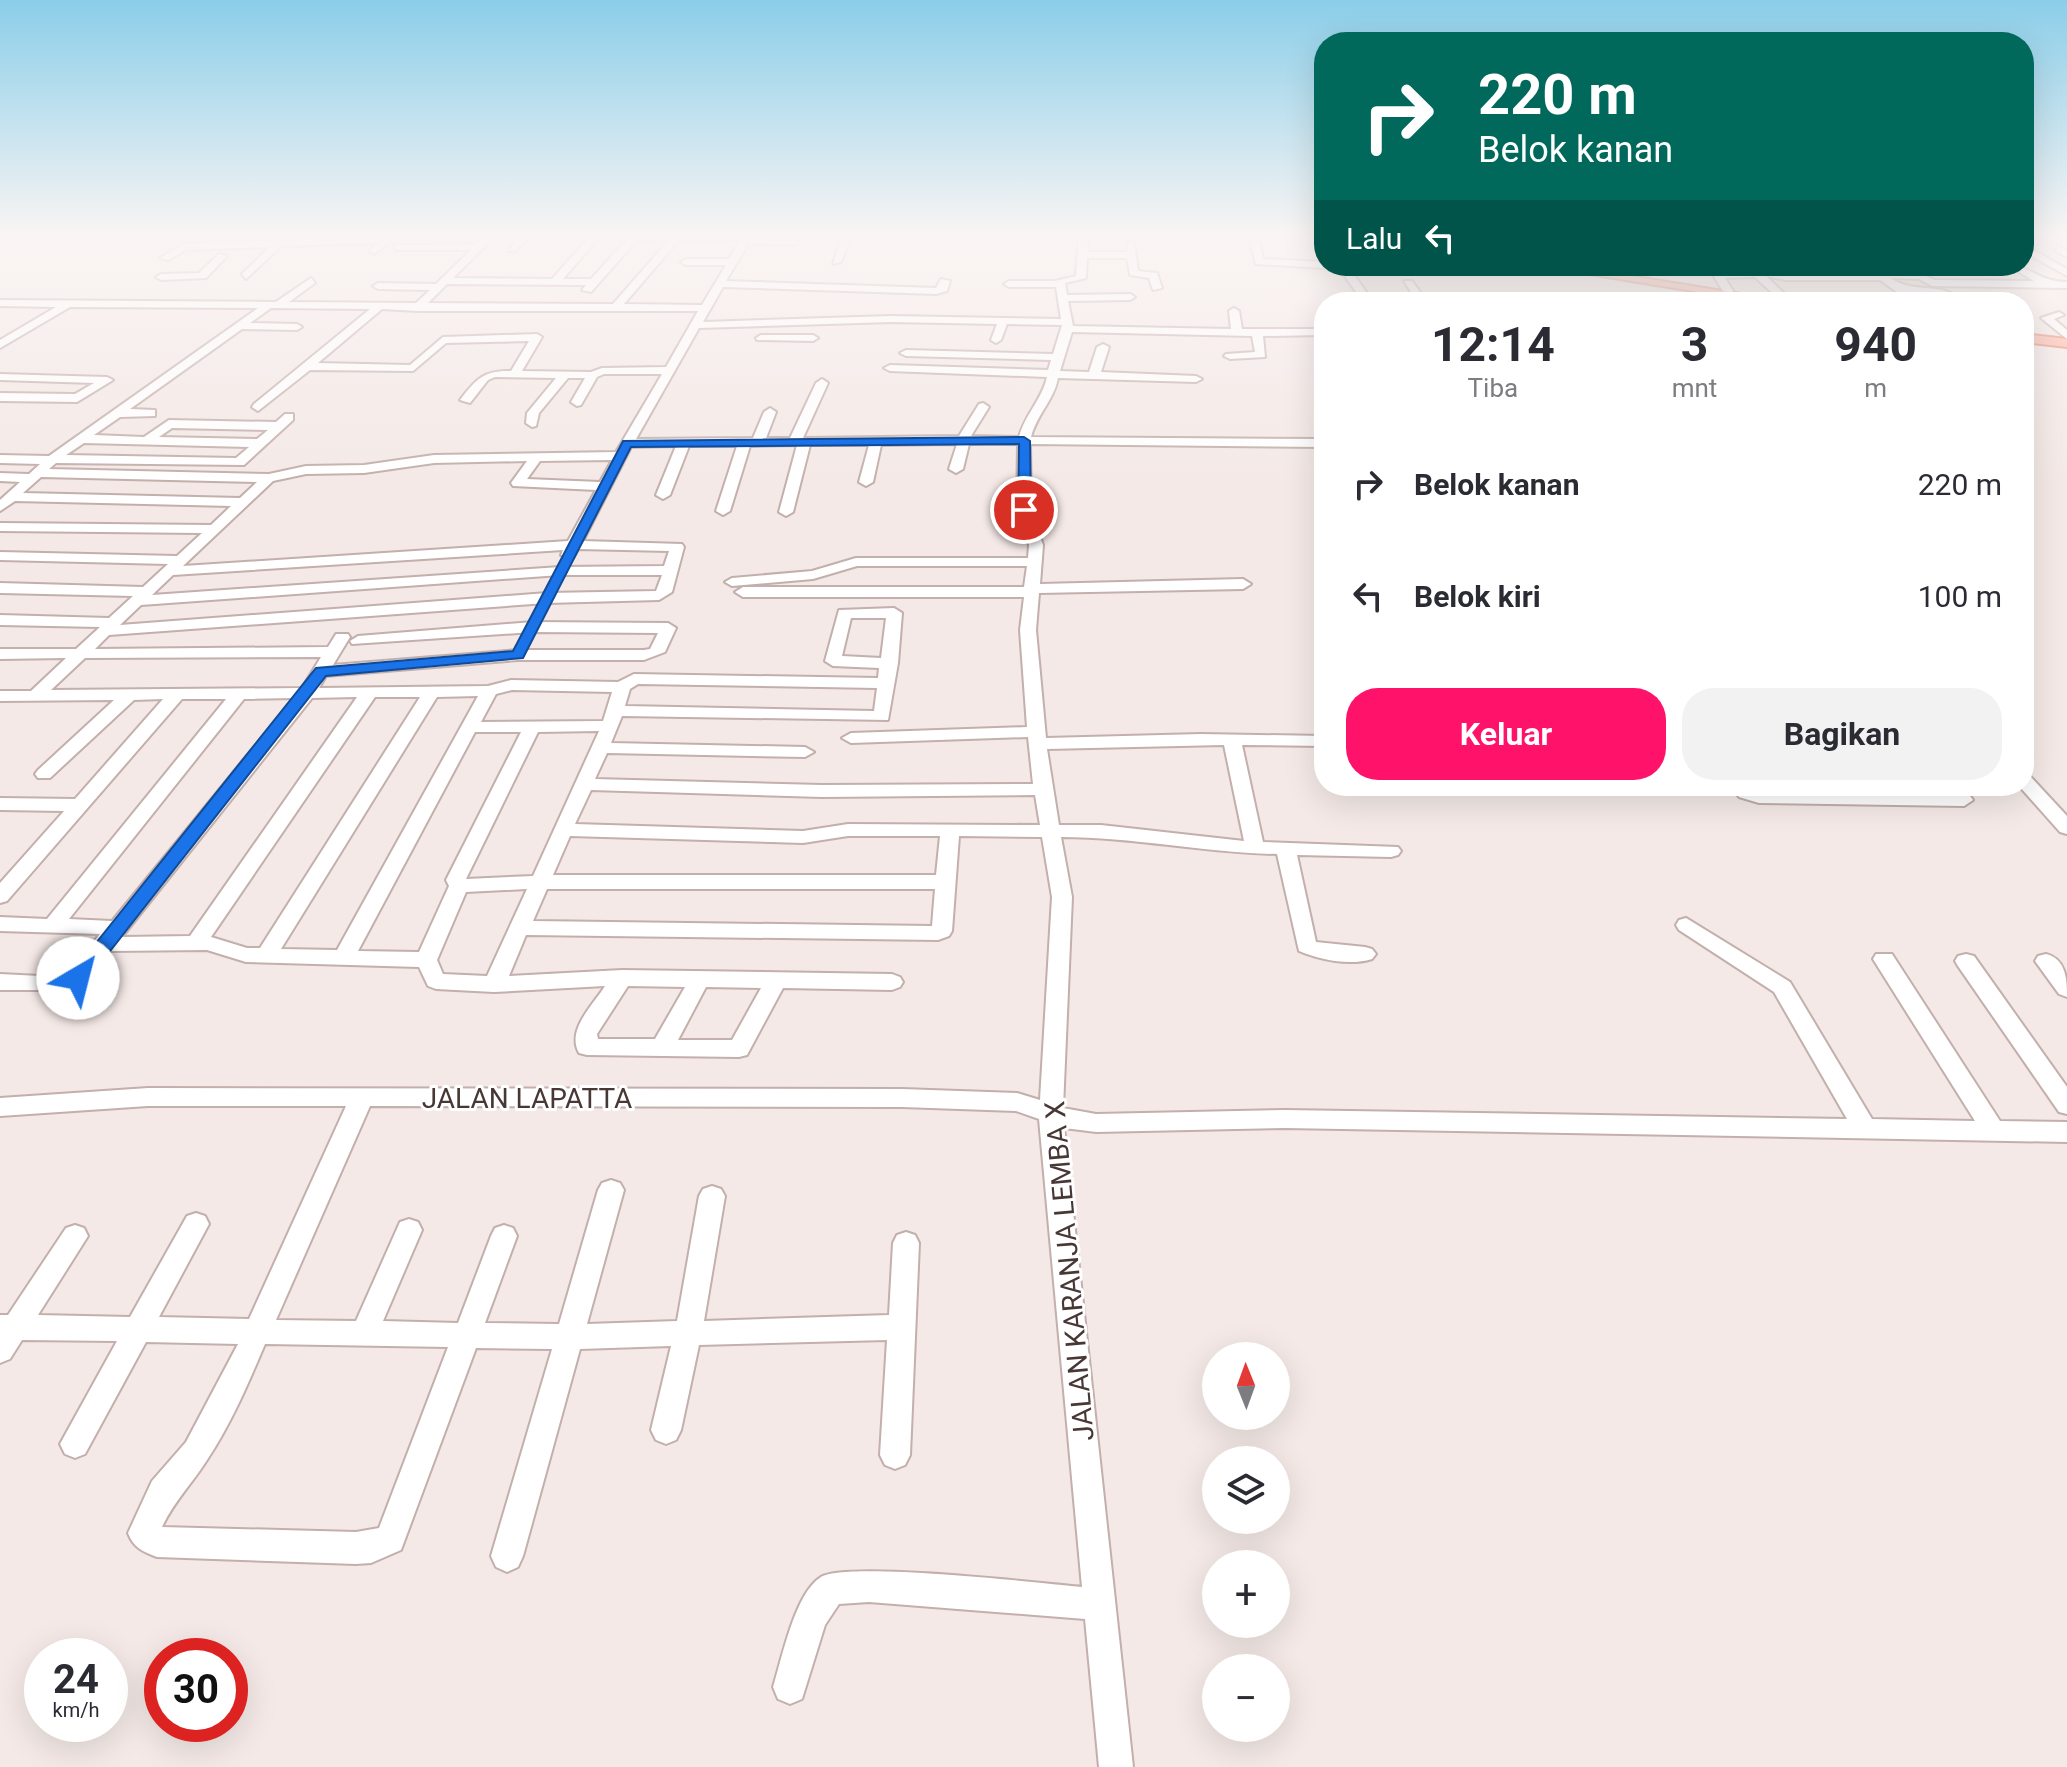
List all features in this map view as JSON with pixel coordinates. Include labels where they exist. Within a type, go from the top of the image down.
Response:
[{"type":"main road","points":[[2034,339],[2067,343]]},
{"type":"street","points":[[0,345],[45,317]]},
{"type":"street","points":[[5,503],[52,460],[254,317]]},
{"type":"street","points":[[258,407],[365,317]]},
{"type":"street","points":[[524,317],[553,320]]},
{"type":"street","points":[[516,372],[556,317]]},
{"type":"street","points":[[305,366],[413,368],[443,340],[566,317]]},
{"type":"street","points":[[511,685],[518,655],[603,486],[701,317]]},
{"type":"street","points":[[1065,317],[1067,325]]},
{"type":"street","points":[[1235,317],[1237,331]]},
{"type":"street","points":[[2048,317],[2046,318],[2067,336]]},
{"type":"street","points":[[697,325],[891,319],[1314,332]]},
{"type":"street","points":[[996,340],[1003,321]]},
{"type":"street","name":"JALAN KARANJA LEMBA X","points":[[1067,325],[1049,395],[1033,413],[1024,441],[1023,505],[1034,533],[1036,562],[1028,630],[1036,738],[1062,897],[1051,1115],[1059,1227],[1092,1497],[1099,1604],[1116,1767]]},
{"type":"street","points":[[242,326],[297,327]]},
{"type":"street","points":[[1230,356],[1261,355],[1257,332]]},
{"type":"street","points":[[689,338],[735,338]]},
{"type":"street","points":[[751,338],[813,338]]},
{"type":"street","points":[[1094,375],[1103,347]]},
{"type":"street","points":[[906,353],[1055,365],[1094,375],[1196,379]]},
{"type":"street","points":[[890,368],[1055,365]]},
{"type":"street","points":[[466,400],[488,375],[516,372],[593,375],[602,371],[670,370]]},
{"type":"street","points":[[532,423],[533,413],[565,375]]},
{"type":"street","points":[[577,402],[593,375]]},
{"type":"street","points":[[0,377],[108,379],[77,398],[0,397]]},
{"type":"street","points":[[786,512],[800,441],[822,383]]},
{"type":"street","points":[[956,469],[963,440],[983,407]]},
{"type":"street","points":[[723,511],[752,441],[770,412]]},
{"type":"street","points":[[121,413],[151,413]]},
{"type":"street","points":[[0,459],[239,462],[289,417]]},
{"type":"street","points":[[147,440],[169,424],[278,426]]},
{"type":"street","points":[[82,439],[261,443]]},
{"type":"street","points":[[0,477],[269,478],[306,470],[364,469],[434,459],[536,458],[684,442],[963,440],[1314,443]]},
{"type":"street","points":[[866,482],[876,441]]},
{"type":"street","points":[[663,495],[684,442]]},
{"type":"street","points":[[536,458],[518,483],[603,486]]},
{"type":"street","points":[[34,697],[269,478]]},
{"type":"street","points":[[5,503],[245,502]]},
{"type":"street","points":[[0,527],[216,529]]},
{"type":"street","points":[[0,556],[175,566],[574,545],[674,545],[671,570],[664,592],[659,595],[547,598],[360,613],[109,627],[0,620]]},
{"type":"street","points":[[1036,562],[856,562],[813,575],[738,587],[1032,590],[1243,584]]},
{"type":"street","points":[[0,588],[142,596],[372,585],[560,571],[671,570]]},
{"type":"street","points":[[360,613],[372,585]]},
{"type":"street","points":[[470,727],[532,727],[613,718],[876,717],[883,714],[890,663],[894,613],[842,613],[833,661],[890,663]]},
{"type":"street","points":[[0,654],[81,656],[344,643],[533,627],[667,627],[657,652],[637,655],[518,655],[321,671]]},
{"type":"street","points":[[0,982],[69,983],[78,978],[344,643]]},
{"type":"street","points":[[494,984],[613,718],[637,655]]},
{"type":"street","points":[[0,696],[489,691],[511,685],[624,684],[634,679],[887,683]]},
{"type":"street","points":[[266,955],[432,691]]},
{"type":"street","points":[[344,957],[489,691]]},
{"type":"street","points":[[52,926],[240,693]]},
{"type":"street","points":[[197,942],[369,693]]},
{"type":"street","points":[[0,896],[177,694]]},
{"type":"street","points":[[44,774],[129,695]]},
{"type":"street","points":[[459,886],[456,880],[532,727]]},
{"type":"street","points":[[851,738],[1314,741]]},
{"type":"street","points":[[1232,740],[1255,849]]},
{"type":"street","points":[[599,748],[805,752]]},
{"type":"street","points":[[584,784],[822,791],[1043,789]]},
{"type":"street","points":[[2034,791],[2067,828]]},
{"type":"street","points":[[1756,796],[1964,800],[1961,796]]},
{"type":"street","points":[[0,804],[80,805]]},
{"type":"street","points":[[563,830],[803,837],[848,830],[1050,830],[1131,833],[1255,849],[1391,851]]},
{"type":"street","points":[[518,928],[938,933],[942,931],[950,830]]},
{"type":"street","points":[[1286,850],[1306,946],[1320,952],[1365,954]]},
{"type":"street","points":[[0,867],[25,868]]},
{"type":"street","points":[[459,886],[539,882],[947,882]]},
{"type":"street","points":[[459,886],[426,960],[436,981],[494,984],[622,978],[892,982]]},
{"type":"street","points":[[0,924],[120,928]]},
{"type":"street","points":[[1686,925],[1782,987],[1865,1128]]},
{"type":"street","points":[[103,944],[197,942],[237,954],[426,960]]},
{"type":"street","points":[[1884,959],[1993,1130]]},
{"type":"street","points":[[1966,961],[2067,1105]]},
{"type":"street","points":[[2046,961],[2067,989]]},
{"type":"street","points":[[622,978],[586,1033],[585,1045],[740,1048],[775,982]]},
{"type":"street","points":[[662,1048],[699,980]]},
{"type":"street","name":"JALAN LAPATTA","points":[[0,1107],[148,1097],[986,1099],[1029,1105],[1075,1122],[1285,1119],[2067,1132]]},
{"type":"street","points":[[362,1097],[260,1331],[196,1452],[152,1512],[143,1533],[148,1539],[157,1542],[356,1548],[371,1547],[390,1539],[504,1236]]},
{"type":"street","points":[[507,1556],[611,1190]]},
{"type":"street","points":[[666,1430],[688,1334],[712,1196]]},
{"type":"street","points":[[75,1444],[196,1224]]},
{"type":"street","points":[[364,1334],[409,1230]]},
{"type":"street","points":[[5,1335],[75,1236]]},
{"type":"street","points":[[895,1455],[906,1243]]},
{"type":"street","points":[[5,1335],[138,1329],[569,1337],[902,1327]]},
{"type":"street","points":[[790,1687],[811,1617],[830,1589],[869,1586],[1099,1604]]},
{"type":"route","points":[[78,978],[95,953],[120,928],[289,717],[321,671],[518,655],[627,443],[1024,441],[1024,510]]}]
